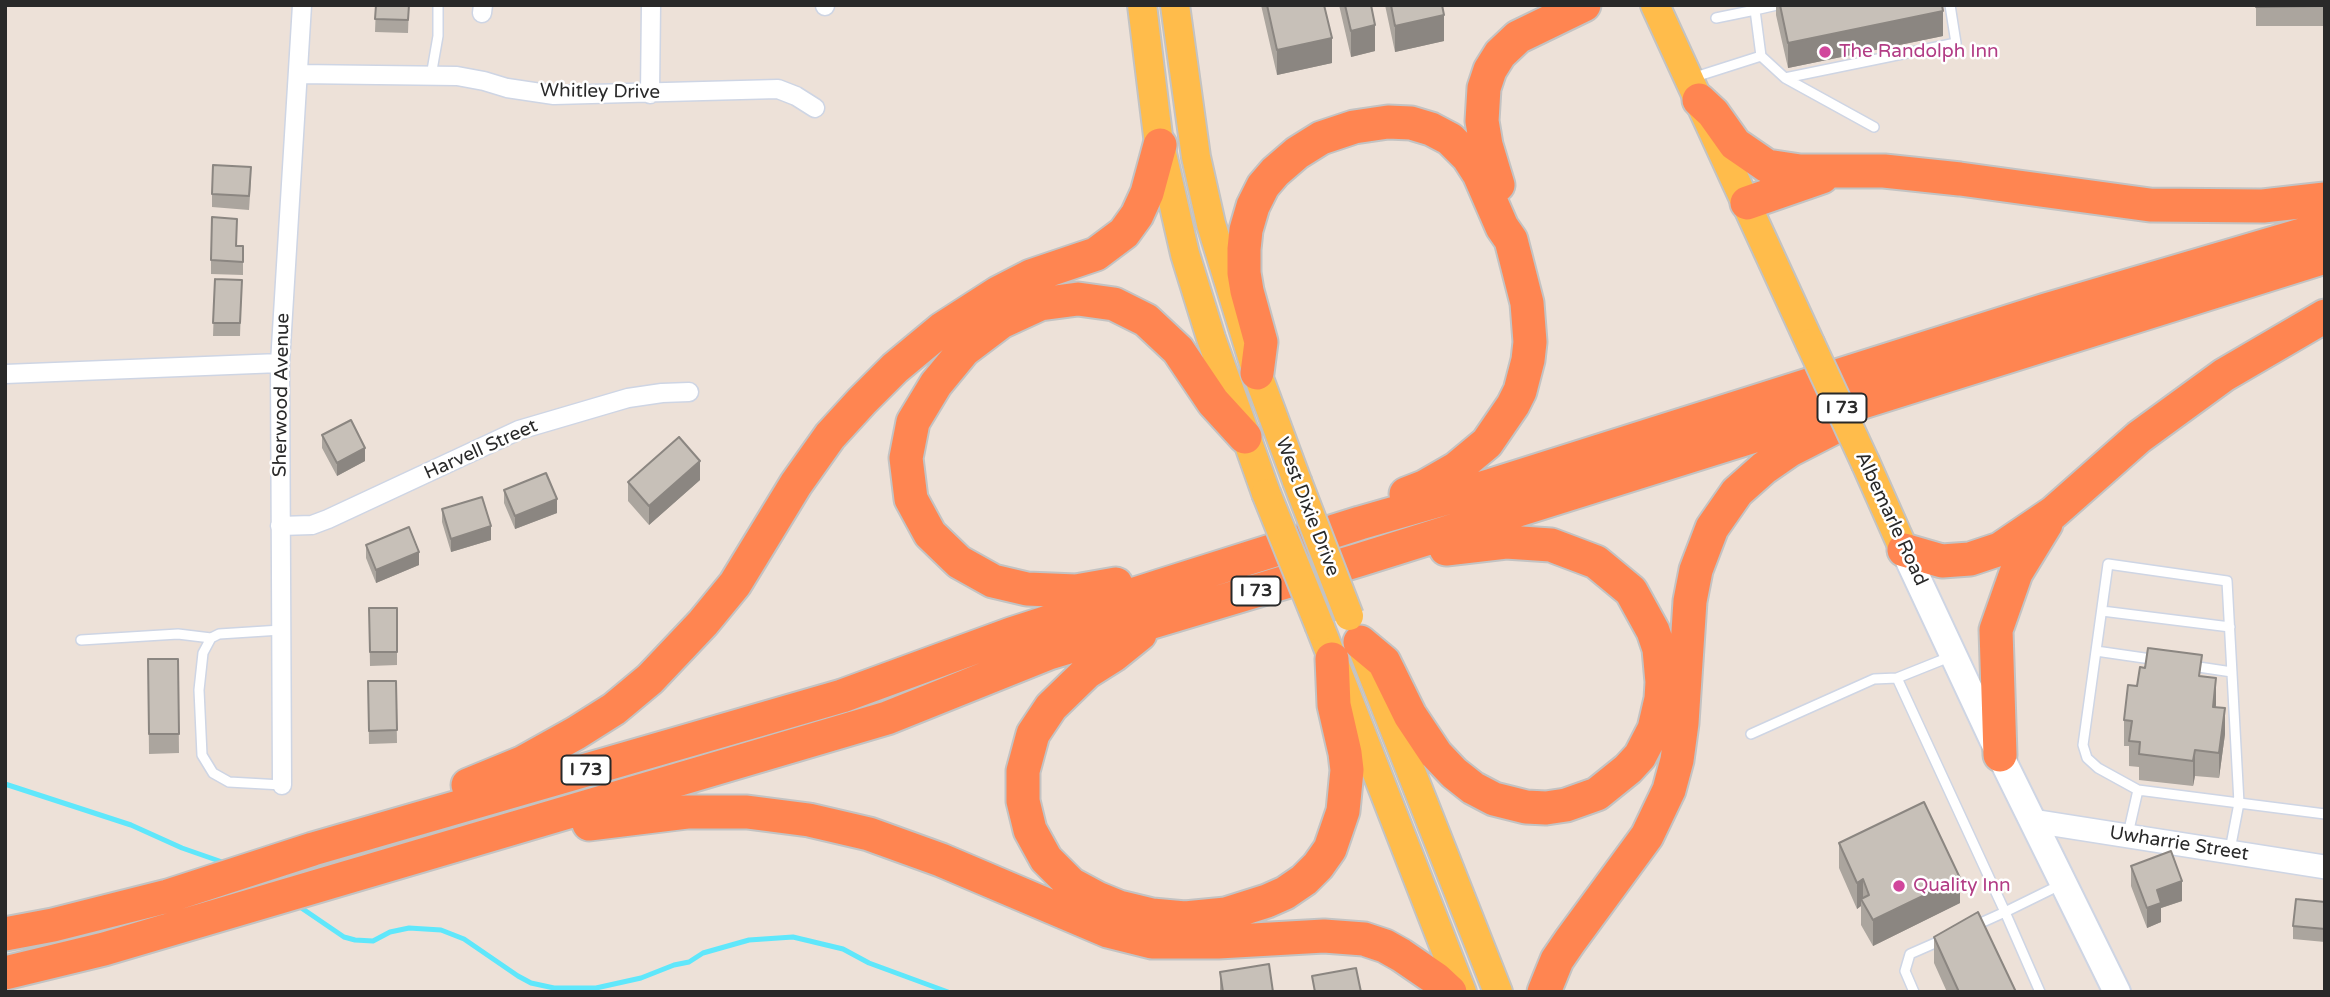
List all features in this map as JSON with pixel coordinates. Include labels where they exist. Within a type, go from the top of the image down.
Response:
[{"type":"highway","points":[[1360,523],[1395,498],[1424,487],[1472,457],[1497,430],[1513,405],[1524,377],[1530,342],[1524,286],[1484,131],[1484,88],[1495,61],[1518,37],[1584,5]]},
{"type":"highway","points":[[1694,89],[1735,144],[1767,166],[1800,172],[1884,171],[2150,205],[2263,206],[2325,199]]},
{"type":"highway","points":[[1256,373],[1261,342],[1244,272],[1249,217],[1258,196],[1275,172],[1297,153],[1321,138],[1353,127],[1388,122],[1421,125],[1440,132],[1460,148],[1474,166],[1490,195],[1502,227],[1511,240]]},
{"type":"highway","points":[[313,849],[524,762],[614,709],[650,679],[704,623],[735,584],[796,484],[830,436],[862,401],[895,368],[942,329],[998,293],[1031,276],[1096,254],[1124,233],[1137,215],[1147,193],[1160,145]]},
{"type":"highway","points":[[1747,203],[1838,172]]},
{"type":"highway","name":"I 73","points":[[5,934],[53,925],[168,896],[313,849],[842,696],[1011,634],[1160,586],[1360,523],[1493,485],[2046,310],[2325,228]]},
{"type":"highway","name":"I 73","points":[[5,973],[104,948],[887,718],[1049,653],[1359,560],[2325,257]]},
{"type":"highway","points":[[1160,586],[1123,583],[1076,591],[1027,589],[993,581],[959,562],[930,534],[911,499],[906,458],[913,422],[936,384],[964,350],[992,329],[1040,304],[1078,299],[1114,304],[1146,320],[1178,350],[1213,402],[1245,437]]},
{"type":"highway","points":[[1904,550],[1942,561],[1970,559],[2000,549],[2053,513],[2139,437],[2224,375],[2325,316]]},
{"type":"highway","points":[[1544,992],[1554,967],[1570,941],[1647,836],[1669,790],[1677,760],[1682,723],[1688,619],[1693,587],[1701,554],[1720,516],[1749,480],[1790,450],[1836,427],[1915,400],[1941,377]]},
{"type":"highway","points":[[2000,755],[1996,630],[2016,573],[2053,513]]},
{"type":"highway","points":[[1153,623],[1114,655],[1087,672],[1051,707],[1033,734],[1023,771],[1023,801],[1030,830],[1046,859],[1071,884],[1119,907],[1152,915],[1185,918],[1226,914],[1286,893],[1304,880],[1330,849],[1343,811],[1347,780],[1345,753],[1334,705],[1347,639],[1384,662],[1410,715],[1436,754],[1454,773],[1473,788],[1509,804],[1546,808],[1566,806],[1597,794],[1614,782],[1640,756],[1658,715],[1661,666],[1653,631],[1631,591],[1596,562],[1551,545],[1506,542],[1486,542],[1441,550],[1390,565],[1359,560]]},
{"type":"highway","points":[[402,861],[552,829],[631,817],[687,811],[747,812],[797,818],[869,834],[941,860],[1108,931],[1152,942],[1218,942],[1324,936],[1364,939],[1401,955],[1450,992]]},
{"type":"main road","name":"West Dixie Drive","points":[[1142,5],[1160,145],[1185,254],[1245,437],[1320,627],[1347,639],[1498,992]]},
{"type":"main road","name":"West Dixie Drive","points":[[1175,5],[1196,157],[1211,224],[1256,373],[1297,481],[1462,992]]},
{"type":"main road","name":"Albemarle Road","points":[[1655,5],[1953,655],[2117,992]]},
{"type":"street","name":"Sherwood Avenue","points":[[282,785],[280,363],[302,5]]},
{"type":"street","points":[[650,94],[651,5]]},
{"type":"street","name":"Whitley Drive","points":[[298,74],[457,76],[507,88],[554,95],[778,89],[815,108]]},
{"type":"street","points":[[5,374],[280,363]]},
{"type":"street","name":"Harvell Street","points":[[280,526],[312,525],[328,519],[531,426],[628,398],[689,392]]},
{"type":"street","name":"Uwharrie Street","points":[[2033,821],[2325,867]]},
{"type":"lane","points":[[431,76],[438,36],[438,5]]},
{"type":"lane","points":[[1716,18],[1777,5]]},
{"type":"lane","points":[[1785,78],[1956,43],[1950,5]]},
{"type":"lane","points":[[1755,10],[1761,56],[1785,78],[1874,127]]},
{"type":"lane","points":[[1694,89],[1761,56]]},
{"type":"lane","points":[[2230,852],[2239,803],[2227,581],[2108,564],[2083,745],[2087,758],[2098,768],[2138,790],[2239,803],[2325,814]]},
{"type":"lane","points":[[2102,611],[2230,627]]},
{"type":"lane","points":[[81,639],[178,634],[211,638],[219,634],[281,630]]},
{"type":"lane","points":[[211,638],[203,653],[199,690],[202,755],[214,773],[229,782],[282,785]]},
{"type":"lane","points":[[2096,651],[2164,662]]},
{"type":"lane","points":[[1751,734],[1874,679],[1897,678],[1953,655]]},
{"type":"lane","points":[[2178,664],[2232,672]]},
{"type":"lane","points":[[1897,678],[2040,992]]},
{"type":"lane","points":[[2128,836],[2138,790]]},
{"type":"lane","points":[[1969,928],[2064,883]]},
{"type":"lane","points":[[1914,992],[1905,971],[1910,954],[1946,938]]},
{"type":"building","points":[[376,5],[409,5],[408,20],[375,19]]},
{"type":"building","points":[[1267,5],[1324,5],[1332,38],[1277,50]]},
{"type":"building","points":[[1345,5],[1371,5],[1375,25],[1351,31]]},
{"type":"building","points":[[1391,5],[1442,5],[1444,15],[1395,26]]},
{"type":"building","points":[[1780,5],[1942,5],[1943,11],[1788,43]]},
{"type":"building","points":[[2325,5],[2325,6],[2256,7]]},
{"type":"building","points":[[213,165],[251,167],[249,196],[212,194]]},
{"type":"building","points":[[212,217],[237,219],[236,246],[243,246],[243,262],[211,260]]},
{"type":"building","points":[[215,279],[242,280],[240,323],[213,323]]},
{"type":"building","points":[[351,420],[365,448],[337,463],[322,435]]},
{"type":"building","points":[[679,437],[700,461],[649,506],[628,482]]},
{"type":"building","points":[[546,473],[557,499],[515,516],[504,490]]},
{"type":"building","points":[[482,497],[491,526],[451,539],[442,509]]},
{"type":"building","points":[[409,527],[419,552],[376,570],[366,545]]},
{"type":"building","points":[[369,608],[397,608],[397,652],[370,652]]},
{"type":"building","points":[[2148,648],[2202,655],[2199,676],[2216,678],[2213,707],[2225,708],[2219,753],[2195,750],[2193,761],[2139,754],[2140,742],[2129,741],[2132,721],[2124,720],[2128,685],[2137,686],[2140,667],[2145,668]]},
{"type":"building","points":[[148,659],[178,659],[179,734],[149,734]]},
{"type":"building","points":[[368,681],[396,681],[397,730],[369,731]]},
{"type":"building","name":"Quality Inn","points":[[1924,802],[1960,878],[1873,920],[1861,899],[1869,895],[1863,879],[1857,883],[1839,843]]},
{"type":"building","points":[[2171,851],[2182,881],[2157,890],[2161,903],[2147,908],[2131,866]]},
{"type":"building","points":[[2296,899],[2325,902],[2325,929],[2293,926]]},
{"type":"building","points":[[1978,912],[2016,992],[1959,992],[1934,937]]},
{"type":"building","points":[[1269,964],[1273,992],[1223,992],[1220,972]]},
{"type":"building","points":[[1356,968],[1361,992],[1315,992],[1312,976]]},
{"type":"waterway","points":[[5,784],[131,825],[182,848],[225,863]]},
{"type":"waterway","points":[[297,905],[344,937],[355,940],[373,941],[390,932],[409,928],[441,930],[464,939],[531,983],[554,988],[596,988],[641,978],[689,962],[703,953],[749,940],[793,937],[843,949],[869,963],[948,992]]},
{"type":"place","name":"The Randolph Inn","points":[[1825,52]]},
{"type":"place","name":"Quality Inn","points":[[1899,886]]}]
